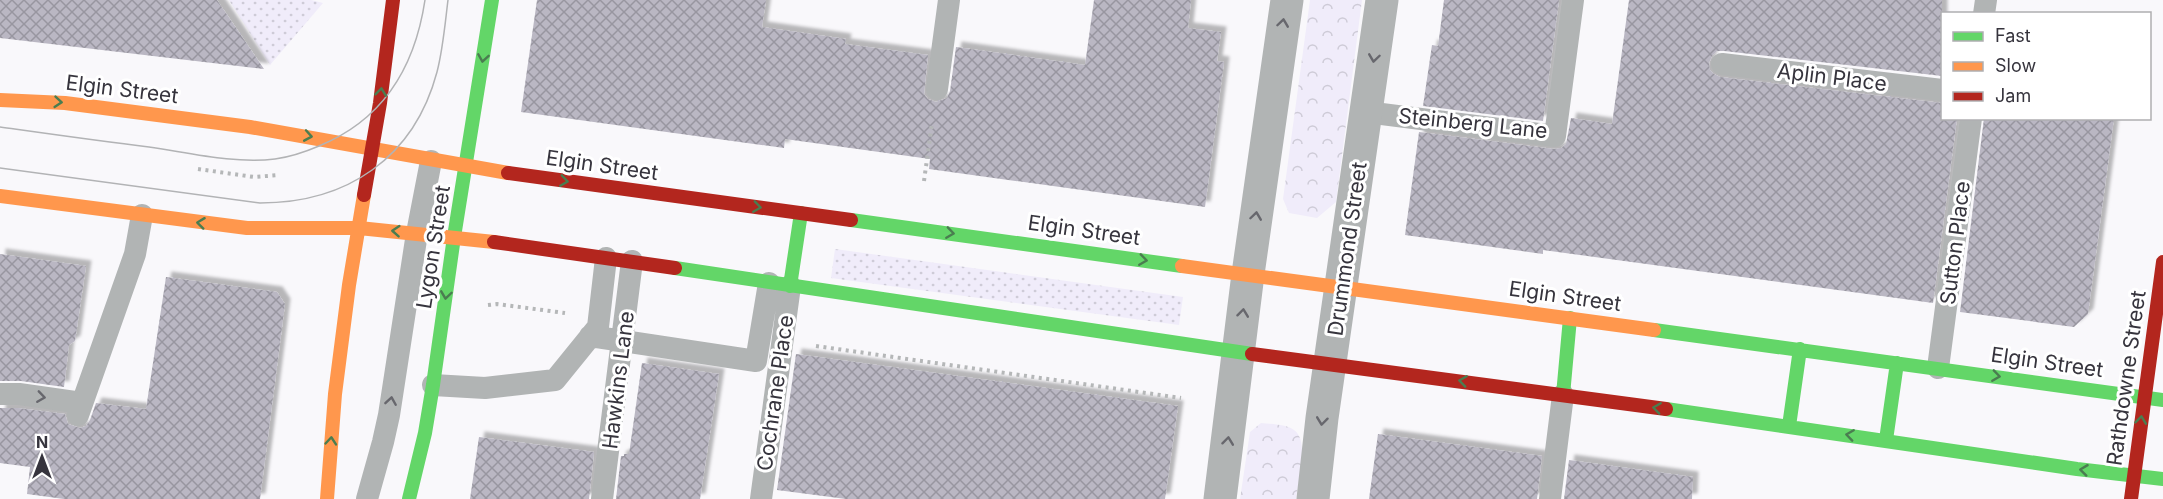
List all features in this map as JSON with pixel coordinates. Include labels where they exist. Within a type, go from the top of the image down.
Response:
[{"type":"main road","points":[[327,499],[335,393],[371,149],[380,103],[393,0]]},
{"type":"main road","name":"Lygon Street","points":[[409,499],[433,385],[492,0]]},
{"type":"main road","name":"Elgin Street","points":[[0,100],[77,104],[305,136],[466,167],[2163,400]]},
{"type":"main road","points":[[0,196],[247,228],[359,228],[454,237],[632,261],[779,285],[1239,352],[1789,426],[2077,470],[2163,479]]},
{"type":"main road","points":[[779,285],[801,213]]},
{"type":"main road","name":"Rathdowne Street","points":[[2131,499],[2163,262]]},
{"type":"main road","points":[[1563,395],[1570,318]]},
{"type":"main road","points":[[1789,426],[1800,349]]},
{"type":"main road","points":[[1887,440],[1897,363]]},
{"type":"street","points":[[1220,499],[1248,274],[1287,0]]},
{"type":"street","name":"Drummond Street","points":[[1313,499],[1322,418],[1382,0]]},
{"type":"lane","points":[[937,89],[949,0]]},
{"type":"lane","name":"Steinberg Lane","points":[[1366,112],[1555,136],[1573,0]]},
{"type":"lane","name":"Aplin Place","points":[[1722,64],[1941,90]]},
{"type":"lane","name":"Sutton Place","points":[[1938,368],[1971,120]]},
{"type":"lane","points":[[368,499],[389,415],[417,233],[431,161]]},
{"type":"lane","points":[[0,394],[19,393],[80,409],[135,254],[142,215]]},
{"type":"lane","points":[[433,385],[485,388],[555,380],[596,327],[606,258]]},
{"type":"lane","name":"Hawkins Lane","points":[[602,499],[632,261]]},
{"type":"lane","points":[[596,327],[622,341],[756,361],[779,285]]},
{"type":"lane","name":"Cochrane Place","points":[[766,498],[782,342],[779,285]]},
{"type":"lane","points":[[1550,499],[1563,395]]},
{"type":"path","points":[[924,181],[928,154]]},
{"type":"path","points":[[198,170],[254,177],[285,174]]},
{"type":"path","points":[[488,305],[497,304],[596,327]]},
{"type":"path","points":[[782,342],[1181,398]]},
{"type":"green space","points":[[229,0],[311,0],[323,3],[270,65]]},
{"type":"green space","points":[[1310,0],[1362,0],[1336,202],[1317,218],[1289,213],[1283,199]]},
{"type":"green space","points":[[835,249],[1183,297],[1179,325],[831,278]]},
{"type":"green space","points":[[1261,423],[1287,427],[1299,435],[1302,452],[1296,499],[1240,499],[1250,432]]},
{"type":"building","points":[[0,0],[217,0],[264,69],[0,38]]},
{"type":"building","points":[[537,0],[766,0],[762,27],[846,39],[845,44],[928,55],[924,94],[928,99],[936,102],[947,98],[950,91],[956,47],[1085,65],[1094,0],[1191,0],[1188,28],[1221,32],[1217,61],[1224,62],[1205,207],[929,169],[930,159],[785,139],[784,148],[521,112]]},
{"type":"building","points":[[1444,0],[1559,0],[1543,121],[1423,106],[1432,45],[1438,46]]},
{"type":"building","points":[[1629,0],[1942,0],[1941,76],[1724,51],[1717,51],[1709,63],[1710,70],[1720,77],[1941,103],[1941,120],[1957,120],[1933,303],[1543,250],[1543,254],[1405,235],[1419,132],[1554,149],[1566,144],[1571,118],[1612,124]]},
{"type":"building","points":[[1984,120],[2114,120],[2088,314],[2074,327],[1960,312]]},
{"type":"building","points":[[0,254],[86,266],[75,341],[69,345],[64,387],[21,381],[0,381]]},
{"type":"building","points":[[166,277],[277,292],[285,304],[260,499],[64,499],[27,494],[30,467],[0,463],[0,408],[65,414],[68,424],[80,428],[86,426],[90,420],[96,403],[146,409]]},
{"type":"building","points":[[796,354],[1178,406],[1165,499],[846,499],[777,490]]},
{"type":"building","points":[[642,363],[719,374],[700,499],[616,499],[621,456],[629,454]]},
{"type":"building","points":[[1378,434],[1542,456],[1537,499],[1369,499]]},
{"type":"building","points":[[479,437],[594,452],[589,499],[470,499]]},
{"type":"building","points":[[1569,460],[1693,477],[1692,499],[1564,499]]},
{"type":"tram line","points":[[0,127],[228,159],[259,160],[297,154],[342,135],[378,106],[404,69],[413,47],[425,0]]},
{"type":"tram line","points":[[0,168],[260,203],[292,201],[321,195],[348,184],[372,170],[394,151],[412,129],[426,102],[437,72],[448,0]]},
{"type":"traffic: fast","points":[[409,499],[425,433],[433,385],[492,0]]},
{"type":"traffic: fast","points":[[790,286],[801,213]]},
{"type":"traffic: fast","points":[[851,220],[1182,266]]},
{"type":"traffic: fast","points":[[675,268],[1252,354]]},
{"type":"traffic: fast","points":[[1563,395],[1570,318]]},
{"type":"traffic: fast","points":[[1654,330],[2163,400]]},
{"type":"traffic: fast","points":[[1789,426],[1800,349]]},
{"type":"traffic: fast","points":[[1886,440],[1897,363]]},
{"type":"traffic: fast","points":[[1666,409],[2077,469],[2163,479]]},
{"type":"traffic: slow","points":[[0,100],[65,103],[250,127],[508,173]]},
{"type":"traffic: slow","points":[[327,499],[335,394],[349,285],[364,195]]},
{"type":"traffic: slow","points":[[0,196],[247,228],[359,228],[494,242]]},
{"type":"traffic: slow","points":[[1182,266],[1654,330]]},
{"type":"traffic: jam","points":[[364,195],[380,103],[393,0]]},
{"type":"traffic: jam","points":[[508,173],[851,220]]},
{"type":"traffic: jam","points":[[494,242],[675,268]]},
{"type":"traffic: jam","points":[[2131,499],[2163,262]]},
{"type":"traffic: jam","points":[[1252,354],[1666,409]]}]
